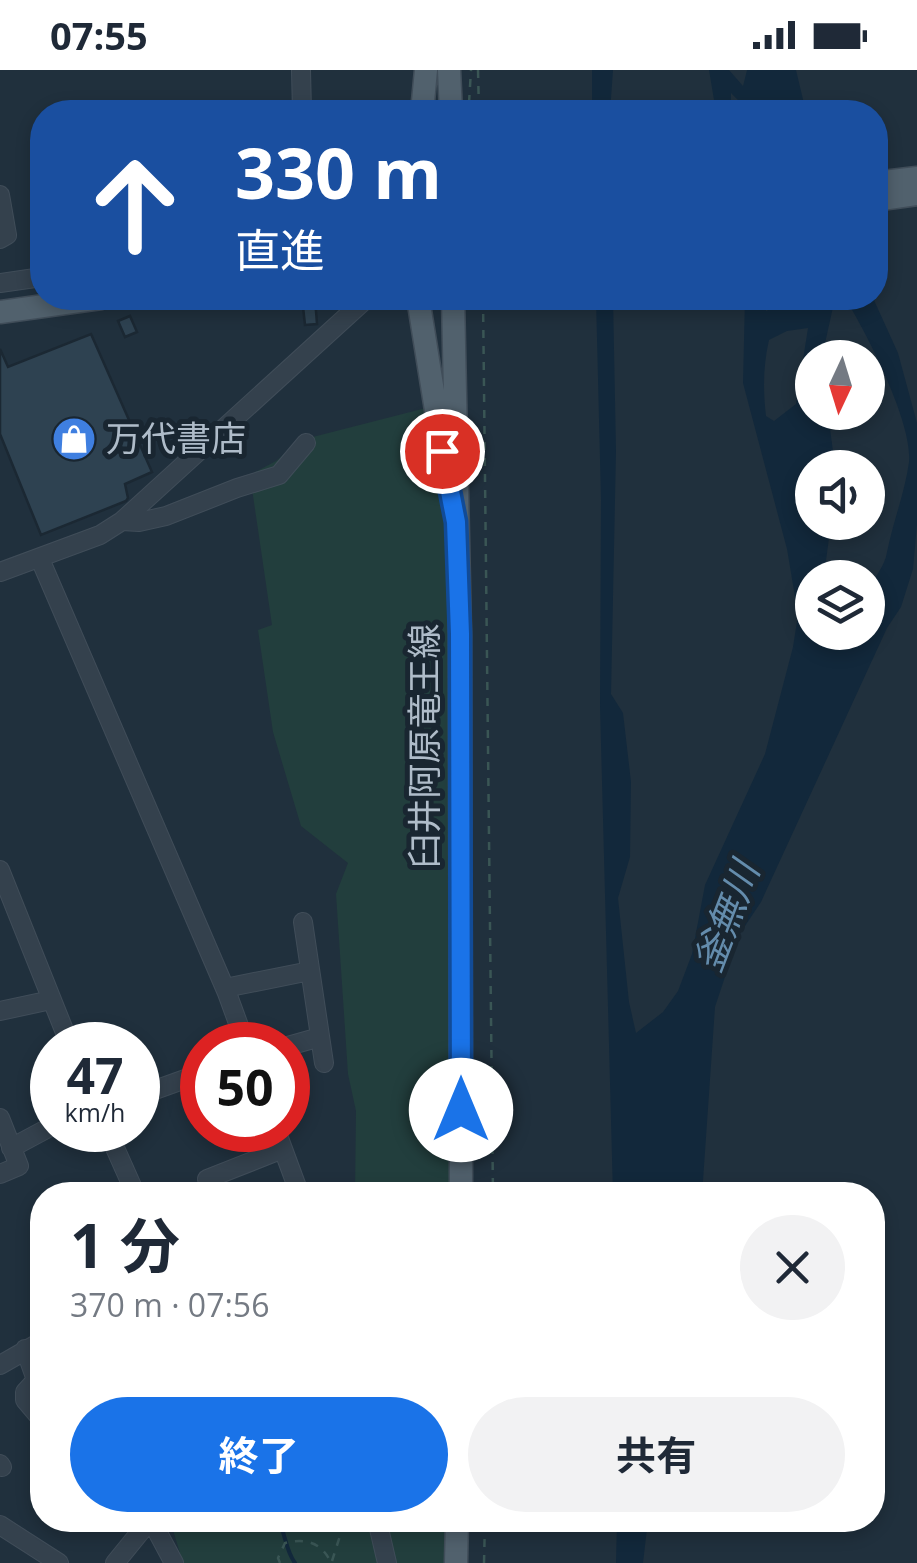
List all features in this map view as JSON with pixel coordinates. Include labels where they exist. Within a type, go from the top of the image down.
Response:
[{"type":"main road","points":[[423,100],[426,70]]},
{"type":"main road","points":[[449,70],[450,100]]},
{"type":"main road","points":[[888,181],[917,178]]},
{"type":"main road","points":[[888,198],[917,194]]},
{"type":"main road","points":[[0,296],[30,292]]},
{"type":"main road","points":[[0,312],[30,308]]},
{"type":"main road","points":[[420,310],[456,522]]},
{"type":"main road","name":"臼井阿原竜王線","points":[[453,310],[460,653],[462,1182]]},
{"type":"main road","points":[[456,1563],[457,1532]]},
{"type":"street","points":[[301,70],[302,100]]},
{"type":"street","points":[[0,195],[6,235],[0,239]]},
{"type":"street","points":[[0,283],[30,279]]},
{"type":"street","points":[[0,572],[100,535],[122,520],[353,310]]},
{"type":"street","points":[[122,520],[139,522],[166,516],[279,475],[306,443]]},
{"type":"street","points":[[40,558],[238,1022]]},
{"type":"street","points":[[0,870],[61,1022]]},
{"type":"street","points":[[303,922],[324,1064]]},
{"type":"street","points":[[225,988],[310,972]]},
{"type":"street","points":[[0,1011],[52,1000]]},
{"type":"street","points":[[310,1040],[320,1037]]},
{"type":"street","points":[[0,1118],[18,1166],[0,1174]]},
{"type":"street","points":[[12,1148],[30,1138]]},
{"type":"street","points":[[117,1152],[130,1182]]},
{"type":"street","points":[[207,1179],[275,1152]]},
{"type":"street","points":[[284,1152],[295,1182]]},
{"type":"street","points":[[0,1365],[30,1347]]},
{"type":"street","points":[[25,1349],[30,1361]]},
{"type":"street","points":[[3,1531],[58,1563]]},
{"type":"street","points":[[115,1563],[140,1532]]},
{"type":"street","points":[[157,1532],[174,1563]]},
{"type":"street","points":[[380,1532],[388,1563]]},
{"type":"path","points":[[469,100],[471,70]]},
{"type":"path","points":[[478,70],[479,100]]},
{"type":"path","points":[[483,310],[493,1182]]},
{"type":"path","points":[[331,1563],[341,1532]]},
{"type":"path","points":[[484,1563],[485,1532]]},
{"type":"path","points":[[280,1563],[285,1543],[298,1540],[313,1542],[328,1554],[331,1563]]},
{"type":"green space","points":[[426,408],[437,457],[449,552],[453,1182],[355,1182],[356,1111],[348,1074],[336,894],[348,863],[301,826],[273,732],[258,630],[272,625],[250,475],[276,461],[301,440]]},
{"type":"green space","points":[[174,1532],[450,1532],[450,1563],[183,1563]]},
{"type":"water","points":[[592,70],[613,70],[611,100],[592,100]]},
{"type":"water","points":[[709,70],[729,70],[743,86],[747,70],[796,70],[803,100],[738,100],[731,93],[731,100],[714,100]]},
{"type":"water","name":"釜無川","points":[[596,310],[613,310],[616,451],[611,694],[623,713],[631,782],[630,857],[618,898],[636,1033],[663,1012],[678,991],[692,954],[705,885],[765,754],[795,634],[795,650],[877,650],[761,902],[739,935],[715,1007],[703,1182],[613,1182],[600,706]]},
{"type":"water","points":[[745,310],[832,310],[826,340],[806,340],[808,328],[787,331],[769,340],[764,378],[766,416],[774,421],[795,405],[795,430],[830,430],[833,450],[795,450],[795,540],[829,540],[826,560],[795,560],[795,597],[787,549],[743,383]]},
{"type":"water","points":[[852,310],[878,310],[898,353],[917,423],[913,569],[901,607],[885,632],[884,560],[905,484],[908,445],[885,376],[885,340],[868,340]]},
{"type":"water","points":[[617,1532],[647,1532],[643,1563],[616,1563]]},
{"type":"building","points":[[303,310],[316,310],[317,324],[305,325]]},
{"type":"building","points":[[130,316],[137,332],[125,337],[118,321]]},
{"type":"building","points":[[91,334],[152,472],[125,484],[126,501],[41,535],[0,434],[0,349],[8,367]]},
{"type":"waterway","points":[[283,1532],[295,1563]]},
{"type":"place","name":"万代書店","points":[[74,439]]},
{"type":"route","points":[[442,451],[456,522],[460,634],[461,1110]]}]
